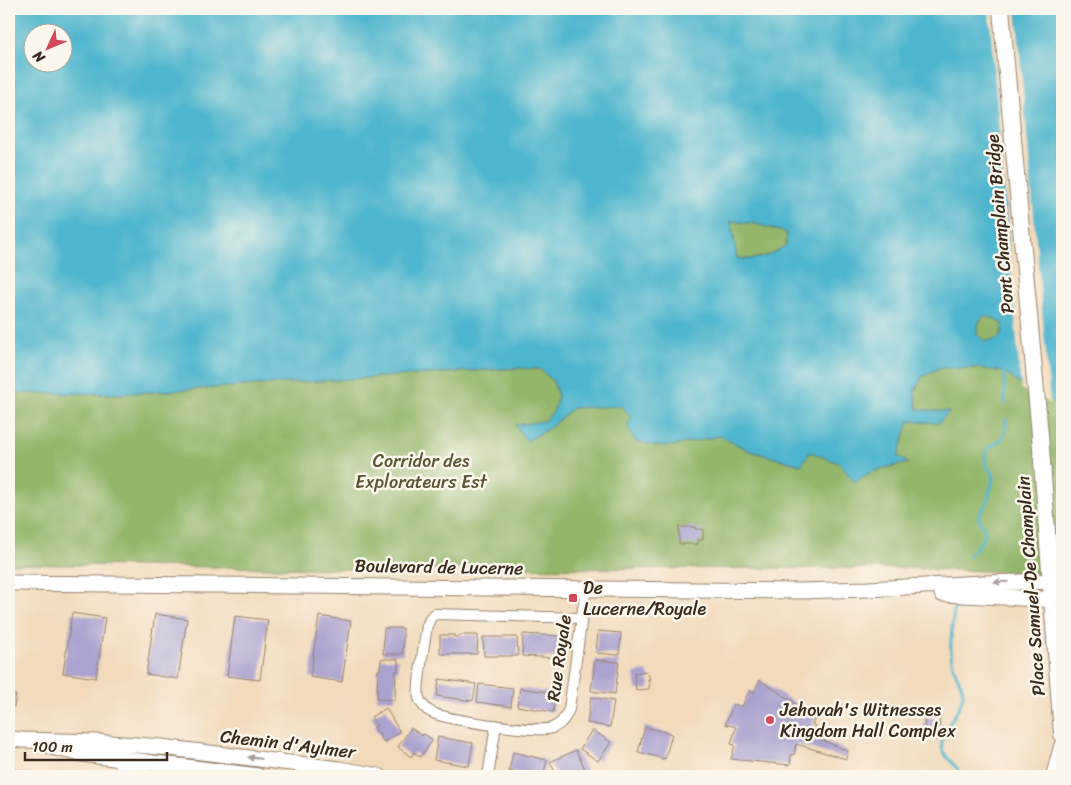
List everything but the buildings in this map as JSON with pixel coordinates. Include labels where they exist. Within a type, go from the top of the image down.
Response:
[{"type":"main road","name":"Pont Champlain Bridge","points":[[1001,9],[1040,435]]},
{"type":"main road","name":"Place Samuel-De Champlain","points":[[1040,435],[1058,583],[1062,734]]},
{"type":"main road","points":[[1054,776],[1062,747]]},
{"type":"street","name":"Boulevard de Lucerne","points":[[9,582],[799,591],[982,583],[1058,583]]},
{"type":"street","points":[[1033,598],[1058,583]]},
{"type":"street","name":"Rue Royale","points":[[582,618],[435,614],[431,617],[427,626],[418,692],[422,704],[427,710],[440,716],[543,730],[557,726],[569,709],[582,618],[586,588]]},
{"type":"street","name":"Boulevard de Lucerne","points":[[868,589],[1057,600]]},
{"type":"street","points":[[488,776],[496,725]]},
{"type":"street","points":[[16,740],[129,766],[137,769],[144,776]]},
{"type":"street","name":"Chemin d'Aylmer","points":[[16,740],[97,742],[191,751],[339,769],[379,776]]},
{"type":"street","points":[[185,771],[191,751]]},
{"type":"street","name":"Chemin d'Aylmer","points":[[82,754],[185,771],[258,776]]},
{"type":"green space","points":[[731,221],[756,224],[787,233],[786,245],[774,253],[763,257],[751,259],[737,258]]},
{"type":"green space","points":[[983,316],[993,318],[1003,324],[1001,335],[995,340],[984,341],[977,334],[978,324]]},
{"type":"green space","name":"Corridor des Explorateurs Est","points":[[518,368],[540,369],[553,381],[558,396],[554,411],[544,421],[515,425],[527,441],[551,427],[572,408],[622,406],[632,418],[672,446],[720,436],[750,451],[801,465],[810,452],[839,463],[861,477],[873,471],[907,463],[898,456],[909,421],[938,423],[949,412],[917,410],[915,391],[922,377],[939,368],[979,368],[1004,372],[1027,390],[1052,401],[1062,411],[1062,574],[904,568],[344,569],[9,564],[9,393],[120,394]]},
{"type":"water","points":[[9,9],[1062,9],[1062,310],[1059,311],[1062,333],[1062,411],[1052,401],[1027,390],[1004,372],[979,368],[939,368],[922,377],[915,391],[917,409],[950,412],[938,423],[909,421],[898,456],[908,463],[873,472],[855,483],[839,463],[810,452],[801,465],[750,451],[720,436],[672,446],[655,446],[635,441],[627,426],[631,418],[622,406],[572,408],[551,427],[527,441],[515,425],[544,421],[554,411],[558,396],[553,381],[540,369],[518,368],[120,394],[9,393]],"holes":[[[731,221],[756,224],[787,233],[786,245],[774,253],[763,257],[751,259],[737,258]],[[983,316],[993,318],[1003,324],[1001,335],[995,340],[984,341],[977,334],[978,324]]]},
{"type":"pier","points":[[989,9],[1016,9],[1050,403],[1021,389]]},
{"type":"waterway","points":[[1004,372],[1005,404]]},
{"type":"waterway","points":[[968,557],[979,545],[985,533],[984,527],[979,520],[979,515],[987,503],[994,476],[987,466],[985,454],[990,447],[1004,436],[1006,420]]},
{"type":"waterway","points":[[954,607],[951,644],[952,658],[963,694],[962,701],[943,736],[942,744],[944,753],[957,768],[960,776]]},
{"type":"place","name":"De Lucerne/Royale","points":[[573,598]]},
{"type":"place","name":"Jehovah's Witnesses Kingdom Hall Complex","points":[[770,720]]}]
